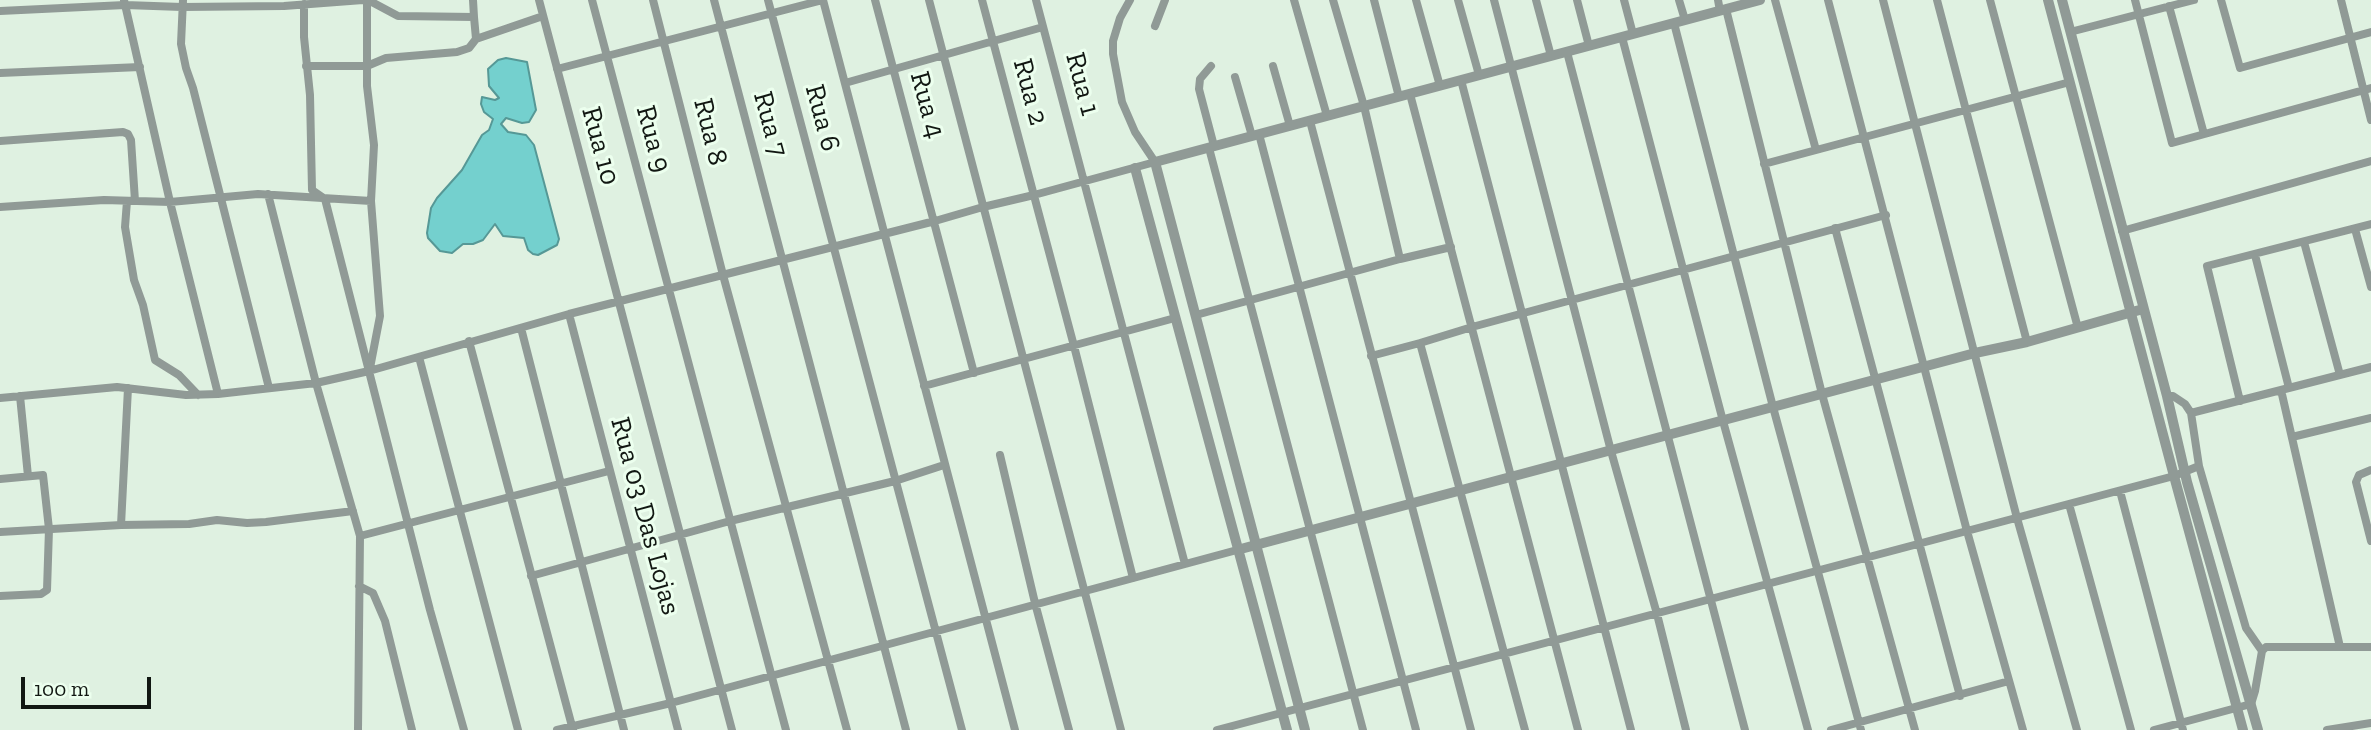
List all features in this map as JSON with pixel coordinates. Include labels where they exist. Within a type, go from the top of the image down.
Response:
[{"type":"street","points":[[366,0],[366,66],[374,145],[371,201],[380,316],[369,371]]},
{"type":"street","points":[[0,11],[125,2],[304,4],[366,0],[398,16],[474,17]]},
{"type":"street","points":[[306,66],[366,66],[386,58],[457,52],[469,48],[475,39],[473,0]]},
{"type":"street","name":"Rua 10","points":[[539,0],[732,730]]},
{"type":"street","name":"Rua 9","points":[[592,0],[786,730]]},
{"type":"street","name":"Rua 8","points":[[653,0],[723,275],[847,730]]},
{"type":"street","name":"Rua 7","points":[[714,0],[906,730]]},
{"type":"street","name":"Rua 6","points":[[768,0],[961,730]]},
{"type":"street","points":[[557,69],[823,0],[1015,730]]},
{"type":"street","name":"Rua 4","points":[[875,0],[974,373]]},
{"type":"street","points":[[929,0],[1121,730]]},
{"type":"street","name":"Rua 2","points":[[982,0],[1133,578]]},
{"type":"street","name":"Rua 1","points":[[1036,0],[1185,564]]},
{"type":"street","points":[[1130,0],[1120,18],[1113,41],[1122,102],[1135,132],[1155,162],[1305,730]]},
{"type":"street","points":[[1155,26],[1165,0]]},
{"type":"street","points":[[1294,0],[1327,116]]},
{"type":"street","points":[[1333,0],[1364,106],[1401,259]]},
{"type":"street","points":[[1374,0],[1399,97]]},
{"type":"street","points":[[1416,0],[1440,86]]},
{"type":"street","points":[[1458,0],[1479,75]]},
{"type":"street","points":[[1494,0],[1686,730]]},
{"type":"street","points":[[1536,0],[1551,56]]},
{"type":"street","points":[[1577,0],[1589,46]]},
{"type":"street","points":[[1624,0],[1628,35],[1684,270],[1808,730]]},
{"type":"street","points":[[1679,0],[1685,20]]},
{"type":"street","points":[[0,398],[128,388],[198,395],[316,383],[369,371],[569,314],[935,222],[983,206],[1034,195],[1685,20],[1721,6],[1759,0]]},
{"type":"street","points":[[1775,0],[1816,150]]},
{"type":"street","points":[[1828,0],[1967,531],[2023,730]]},
{"type":"street","points":[[1882,0],[2017,518],[2077,730]]},
{"type":"street","points":[[1937,0],[2027,342]]},
{"type":"street","points":[[1990,0],[2078,328]]},
{"type":"street","points":[[2048,0],[2243,730]]},
{"type":"street","points":[[2062,0],[2185,472],[2258,730]]},
{"type":"street","points":[[2135,0],[2172,143],[2367,89]]},
{"type":"street","points":[[2070,32],[2194,0]]},
{"type":"street","points":[[2221,0],[2240,68],[2371,32]]},
{"type":"street","points":[[2341,0],[2367,89],[2371,120]]},
{"type":"street","points":[[125,2],[170,202],[219,394]]},
{"type":"street","points":[[183,4],[181,44],[269,388]]},
{"type":"street","points":[[304,4],[312,190],[325,198],[464,730]]},
{"type":"street","points":[[1721,6],[1822,394],[1915,730]]},
{"type":"street","points":[[2169,6],[2204,134]]},
{"type":"street","points":[[475,39],[543,16]]},
{"type":"street","points":[[1674,23],[1773,407],[1860,726]]},
{"type":"street","points":[[845,83],[1043,27]]},
{"type":"street","points":[[1567,52],[1745,730]]},
{"type":"street","points":[[1211,66],[1200,79],[1199,89],[1212,147],[1363,730]]},
{"type":"street","points":[[1273,66],[1290,126]]},
{"type":"street","points":[[0,73],[140,67]]},
{"type":"street","points":[[1235,77],[1255,135],[1299,287],[1416,730]]},
{"type":"street","points":[[1461,80],[1631,730]]},
{"type":"street","points":[[1764,164],[2070,82]]},
{"type":"street","points":[[1410,94],[1578,730]]},
{"type":"street","points":[[1310,121],[1471,730]]},
{"type":"street","points":[[0,141],[122,132],[128,134],[131,140],[131,201],[125,227],[134,280],[143,305],[155,360],[179,375],[198,395]]},
{"type":"street","points":[[2122,230],[2371,161]]},
{"type":"street","points":[[1135,168],[1287,730]]},
{"type":"street","points":[[0,207],[104,200],[170,202],[268,194],[371,201]]},
{"type":"street","points":[[268,194],[316,383],[360,536],[358,730]]},
{"type":"street","points":[[1371,356],[1886,215]]},
{"type":"street","points":[[2240,401],[2207,267],[2371,224]]},
{"type":"street","points":[[1835,228],[1959,696]]},
{"type":"street","points":[[2355,229],[2371,287]]},
{"type":"street","points":[[2304,242],[2340,375]]},
{"type":"street","points":[[1195,315],[1451,247]]},
{"type":"street","points":[[2255,255],[2285,389],[2292,437],[2340,647]]},
{"type":"street","points":[[557,730],[671,703],[1035,603],[2027,342],[2143,309]]},
{"type":"street","name":"Rua 03 Das Lojas","points":[[569,314],[678,730]]},
{"type":"street","points":[[924,386],[1175,318]]},
{"type":"street","points":[[521,328],[624,730]]},
{"type":"street","points":[[469,341],[572,728]]},
{"type":"street","points":[[1420,343],[1525,730]]},
{"type":"street","points":[[419,357],[518,730]]},
{"type":"street","points":[[2191,414],[2371,367]]},
{"type":"street","points":[[121,525],[128,388]]},
{"type":"street","points":[[20,396],[27,476]]},
{"type":"street","points":[[2167,396],[2173,396],[2185,404],[2191,414],[2199,466],[2246,628],[2262,650],[2251,704]]},
{"type":"street","points":[[2292,437],[2371,418]]},
{"type":"street","points":[[1000,455],[1069,730]]},
{"type":"street","points":[[531,576],[787,506],[895,481],[944,465]]},
{"type":"street","points":[[1222,729],[2120,491],[2199,466]]},
{"type":"street","points":[[2371,470],[2359,475],[2356,482],[2371,541]]},
{"type":"street","points":[[360,536],[609,471]]},
{"type":"street","points":[[0,479],[44,477],[49,529],[47,590],[41,594],[0,596]]},
{"type":"street","points":[[2120,491],[2182,727]]},
{"type":"street","points":[[2069,504],[2131,730]]},
{"type":"street","points":[[0,531],[189,524],[218,520],[266,522],[353,511]]},
{"type":"street","points":[[359,586],[373,593],[385,621],[412,730]]},
{"type":"street","points":[[2262,650],[2266,647],[2371,647]]},
{"type":"street","points":[[1831,730],[1860,726],[2009,681]]},
{"type":"street","points":[[2154,730],[2182,727],[2251,704]]},
{"type":"street","points":[[2327,730],[2371,723]]},
{"type":"water","points":[[506,58],[527,62],[536,110],[529,122],[522,123],[506,118],[501,124],[508,132],[526,135],[534,145],[559,239],[557,245],[538,255],[533,254],[528,250],[524,238],[503,236],[495,224],[483,240],[463,244],[452,253],[440,251],[428,238],[431,208],[462,170],[482,135],[489,130],[493,119],[484,112],[482,97],[495,100],[499,98],[489,86],[488,69],[498,60]]}]
